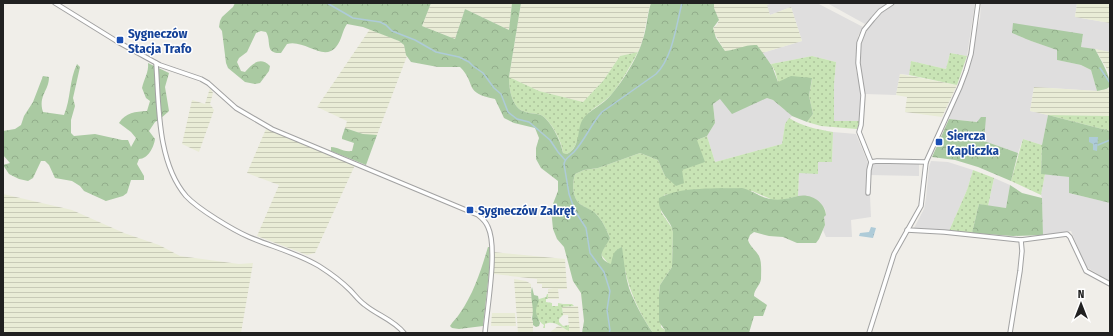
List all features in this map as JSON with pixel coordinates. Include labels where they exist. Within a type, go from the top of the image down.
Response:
[{"type":"street","points":[[55,3],[156,63],[202,79],[236,108],[272,129],[478,215],[488,225],[492,240],[491,276],[484,333]]},
{"type":"street","points":[[868,193],[869,170],[871,162],[859,132],[861,125],[863,95],[859,70],[859,43],[864,30],[873,19],[880,11],[892,3]]},
{"type":"street","points":[[870,333],[894,254],[921,206],[926,162],[966,71],[978,3]]},
{"type":"street","points":[[156,63],[164,147],[172,171],[187,197],[198,206],[249,237],[301,256],[318,266],[339,280],[366,306],[394,324],[404,333]]},
{"type":"street","points":[[871,162],[926,162]]},
{"type":"street","points":[[907,230],[944,232],[1021,240],[1067,234],[1086,271],[1110,284]]},
{"type":"street","points":[[1010,333],[1020,271],[1022,251],[1021,240]]},
{"type":"shaded area","points":[[772,3],[817,3],[863,27],[858,36],[856,70],[861,88],[860,121],[834,121],[834,84],[836,62],[812,56],[771,64],[762,53],[802,41],[791,7],[770,15],[766,5]]},
{"type":"shaded area","points":[[827,3],[888,3],[865,24]]},
{"type":"shaded area","points":[[897,3],[975,3],[967,56],[950,53],[946,69],[911,61],[909,75],[900,74],[896,95],[865,94],[860,68],[861,45],[865,32],[881,13]]},
{"type":"shaded area","points":[[981,3],[1077,3],[1075,17],[1110,23],[1110,52],[1081,47],[1083,34],[1012,33],[1058,50],[1057,60],[1081,65],[1091,70],[1097,91],[1034,87],[1030,111],[1048,115],[1042,145],[1023,139],[1018,153],[984,141],[978,122],[949,119],[980,18]]},
{"type":"shaded area","points":[[767,98],[773,100],[792,116],[785,124],[782,144],[715,162],[707,136],[715,123],[713,104],[720,99]]},
{"type":"shaded area","points":[[833,132],[856,134],[868,163],[919,164],[919,176],[869,175],[871,217],[851,220],[852,237],[826,237],[823,230],[825,225],[825,209],[822,205],[804,196],[798,196],[799,173],[818,162],[832,162]]},
{"type":"shaded area","points":[[931,161],[948,162],[973,170],[967,190],[949,231],[914,228],[924,209]]},
{"type":"shaded area","points":[[1045,174],[1069,177],[1069,193],[1110,203],[1110,281],[1086,267],[1071,231],[1043,235],[1041,195]]},
{"type":"shaded area","points":[[994,178],[1010,185],[1006,208],[988,206]]},
{"type":"green space","points":[[235,3],[431,3],[422,26],[455,39],[465,9],[509,30],[512,3],[521,3],[509,77],[512,98],[517,107],[521,110],[527,113],[541,115],[545,118],[555,132],[563,153],[567,154],[575,147],[581,123],[585,116],[611,95],[634,61],[641,46],[651,3],[714,3],[714,8],[719,20],[713,28],[716,38],[725,51],[749,45],[757,45],[772,66],[778,82],[791,76],[812,78],[809,96],[813,114],[807,122],[792,116],[773,100],[767,98],[732,114],[720,99],[713,104],[715,123],[707,136],[697,140],[705,162],[682,170],[684,183],[676,186],[665,176],[658,160],[640,153],[598,168],[584,170],[575,174],[573,186],[575,198],[580,204],[593,211],[604,225],[610,238],[602,252],[603,258],[611,264],[614,254],[622,247],[629,288],[653,333],[582,333],[584,321],[581,293],[573,281],[564,247],[557,239],[553,229],[551,209],[558,191],[558,181],[541,168],[536,159],[536,148],[539,138],[535,128],[514,123],[504,118],[495,99],[485,97],[474,91],[468,78],[460,67],[438,67],[411,62],[406,55],[404,45],[399,41],[363,27],[347,24],[336,47],[331,51],[325,52],[294,43],[287,44],[281,53],[276,53],[270,49],[266,32],[261,31],[256,33],[247,52],[239,58],[237,62],[241,71],[245,72],[250,66],[260,61],[270,66],[269,71],[260,83],[255,84],[245,82],[228,68],[222,31],[219,27],[222,17],[233,7]]},
{"type":"green space","points":[[431,3],[512,3],[509,30],[465,9],[455,39],[422,26]]},
{"type":"green space","points":[[521,3],[651,3],[643,39],[638,52],[620,56],[603,81],[583,102],[539,91],[509,77]]},
{"type":"green space","points":[[714,3],[772,3],[767,5],[770,15],[791,7],[802,41],[762,53],[757,45],[725,51],[714,33],[713,28],[717,25],[719,20],[714,8]]},
{"type":"green space","points":[[1077,3],[1110,3],[1110,23],[1075,17]]},
{"type":"green space","points":[[1013,23],[1083,34],[1081,47],[1095,49],[1109,79],[1109,87],[1097,91],[1091,70],[1081,65],[1057,60],[1057,50],[1012,33]]},
{"type":"green space","points":[[370,29],[399,41],[404,45],[407,56],[377,135],[372,136],[345,128],[347,121],[317,107]]},
{"type":"green space","points":[[1095,49],[1110,52],[1110,74]]},
{"type":"green space","points":[[638,52],[626,74],[612,94],[588,114],[575,146],[567,154],[563,153],[561,143],[549,122],[541,115],[527,113],[521,110],[514,103],[512,98],[509,77],[539,91],[583,102],[603,81],[620,56]]},
{"type":"green space","points":[[950,53],[967,56],[957,85],[909,75],[911,61],[946,69]]},
{"type":"green space","points":[[812,56],[836,62],[834,84],[834,121],[860,121],[857,129],[821,126],[807,122],[813,114],[809,96],[812,79],[778,82],[771,64]]},
{"type":"green space","points":[[148,63],[169,73],[165,87],[169,111],[155,122],[149,131],[155,139],[153,146],[148,155],[139,159],[137,164],[144,176],[144,180],[131,180],[127,193],[123,196],[106,201],[84,191],[80,186],[72,181],[55,178],[49,165],[45,161],[41,161],[33,178],[28,181],[19,179],[9,174],[3,165],[10,163],[3,155],[3,131],[15,129],[21,125],[24,116],[33,102],[43,76],[49,77],[49,82],[42,101],[43,112],[64,115],[68,103],[74,70],[77,64],[80,67],[73,98],[75,106],[71,120],[71,133],[74,136],[95,134],[128,140],[131,147],[136,138],[119,123],[122,119],[135,112],[147,111],[150,101],[146,98],[142,88]]},
{"type":"green space","points":[[900,74],[957,85],[942,117],[905,112],[907,97],[896,95]]},
{"type":"green space","points":[[1034,87],[1097,91],[1108,89],[1110,92],[1110,116],[1048,115],[1030,111]]},
{"type":"green space","points":[[210,88],[213,93],[210,104],[214,110],[199,152],[182,144],[192,100],[205,104]]},
{"type":"green space","points":[[1048,115],[1110,116],[1110,131]]},
{"type":"green space","points":[[1048,115],[1110,131],[1110,203],[1069,193],[1069,177],[1041,174],[1042,145]]},
{"type":"green space","points":[[981,117],[986,117],[984,141],[1018,153],[1011,181],[978,167],[955,160],[932,157],[949,119],[977,122]]},
{"type":"green space","points":[[789,118],[805,126],[833,132],[832,162],[818,162],[818,174],[799,173],[798,196],[783,200],[773,200],[752,191],[701,189],[664,195],[661,212],[672,228],[673,232],[672,267],[660,285],[659,295],[661,327],[665,330],[664,333],[653,333],[636,303],[625,270],[608,263],[602,256],[602,251],[610,238],[604,225],[596,214],[580,204],[575,198],[573,182],[575,174],[584,170],[598,168],[640,153],[658,160],[665,176],[682,170],[697,140],[707,136],[715,162],[782,144],[785,124]]},
{"type":"green space","points":[[345,128],[363,134],[377,135],[366,165],[331,151],[331,147],[345,151],[352,151],[354,143],[342,139]]},
{"type":"green space","points":[[266,129],[355,165],[315,253],[307,255],[257,236],[279,185],[247,173]]},
{"type":"green space","points":[[1023,139],[1042,145],[1041,173],[1045,174],[1041,195],[1011,181]]},
{"type":"green space","points":[[973,170],[994,178],[988,206],[979,204],[972,233],[949,231],[967,190]]},
{"type":"green space","points":[[1010,185],[1022,193],[1042,198],[1043,235],[1013,236],[972,233],[979,204],[1006,208]]},
{"type":"green space","points":[[742,188],[775,200],[803,195],[812,197],[820,202],[826,215],[824,217],[825,225],[819,239],[816,243],[797,243],[783,237],[769,236],[754,232],[750,235],[748,240],[759,256],[761,264],[761,279],[754,296],[767,305],[763,316],[754,316],[749,333],[664,333],[665,330],[659,322],[659,295],[660,285],[672,267],[673,232],[670,223],[660,208],[659,198],[668,194],[688,190]]},
{"type":"green space","points":[[3,194],[72,210],[124,233],[159,245],[180,256],[239,264],[253,263],[241,333],[3,333]]},
{"type":"green space","points":[[488,247],[490,247],[489,273],[483,326],[459,329],[452,328],[450,326],[459,315],[473,289],[480,273]]},
{"type":"green space","points":[[493,252],[565,259],[567,289],[558,289],[559,299],[548,299],[548,289],[553,288],[542,288],[542,284],[537,284],[537,279],[494,274]]},
{"type":"green space","points":[[514,279],[526,281],[531,284],[533,315],[531,317],[533,322],[533,333],[518,333]]},
{"type":"green space","points":[[532,287],[534,295],[538,296],[539,301],[536,312],[540,323],[539,326],[536,327],[533,325],[532,318]]},
{"type":"green space","points":[[547,294],[548,299],[546,299],[546,302],[552,303],[552,306],[558,306],[558,303],[572,304],[574,306],[562,307],[563,315],[559,319],[559,322],[563,326],[569,325],[569,331],[557,324],[552,323],[545,324],[545,328],[543,328],[544,325],[538,319],[536,314],[536,305],[539,299],[546,297]]},
{"type":"green space","points":[[578,306],[580,333],[549,333],[558,326],[569,330],[568,315],[563,315],[562,307]]},
{"type":"green space","points":[[492,313],[515,313],[516,326],[491,326]]},
{"type":"water","points":[[1089,137],[1098,137],[1097,151],[1093,150],[1093,144],[1089,142]]},
{"type":"water","points":[[871,227],[876,228],[873,238],[859,236],[860,233],[869,232]]},
{"type":"waterway","points":[[327,3],[353,18],[380,22],[392,31],[415,40],[436,52],[459,57],[469,62],[483,73],[494,88],[501,94],[508,112],[517,119],[529,122],[550,140],[565,160]]},
{"type":"waterway","points":[[609,333],[610,330],[607,310],[610,291],[604,272],[590,253],[586,228],[575,211],[569,194],[564,164],[578,147],[602,112],[656,74],[662,67],[673,41],[682,3]]},
{"type":"waterway","points":[[1100,68],[1110,83]]},
{"type":"waterway","points":[[1098,145],[1110,140]]},
{"type":"place","name":"Sygneczów Stacja Trafo","points":[[120,40]]},
{"type":"place","name":"Siercza Kapliczka","points":[[939,142]]},
{"type":"place","name":"Sygneczów Zakręt","points":[[470,210]]}]
